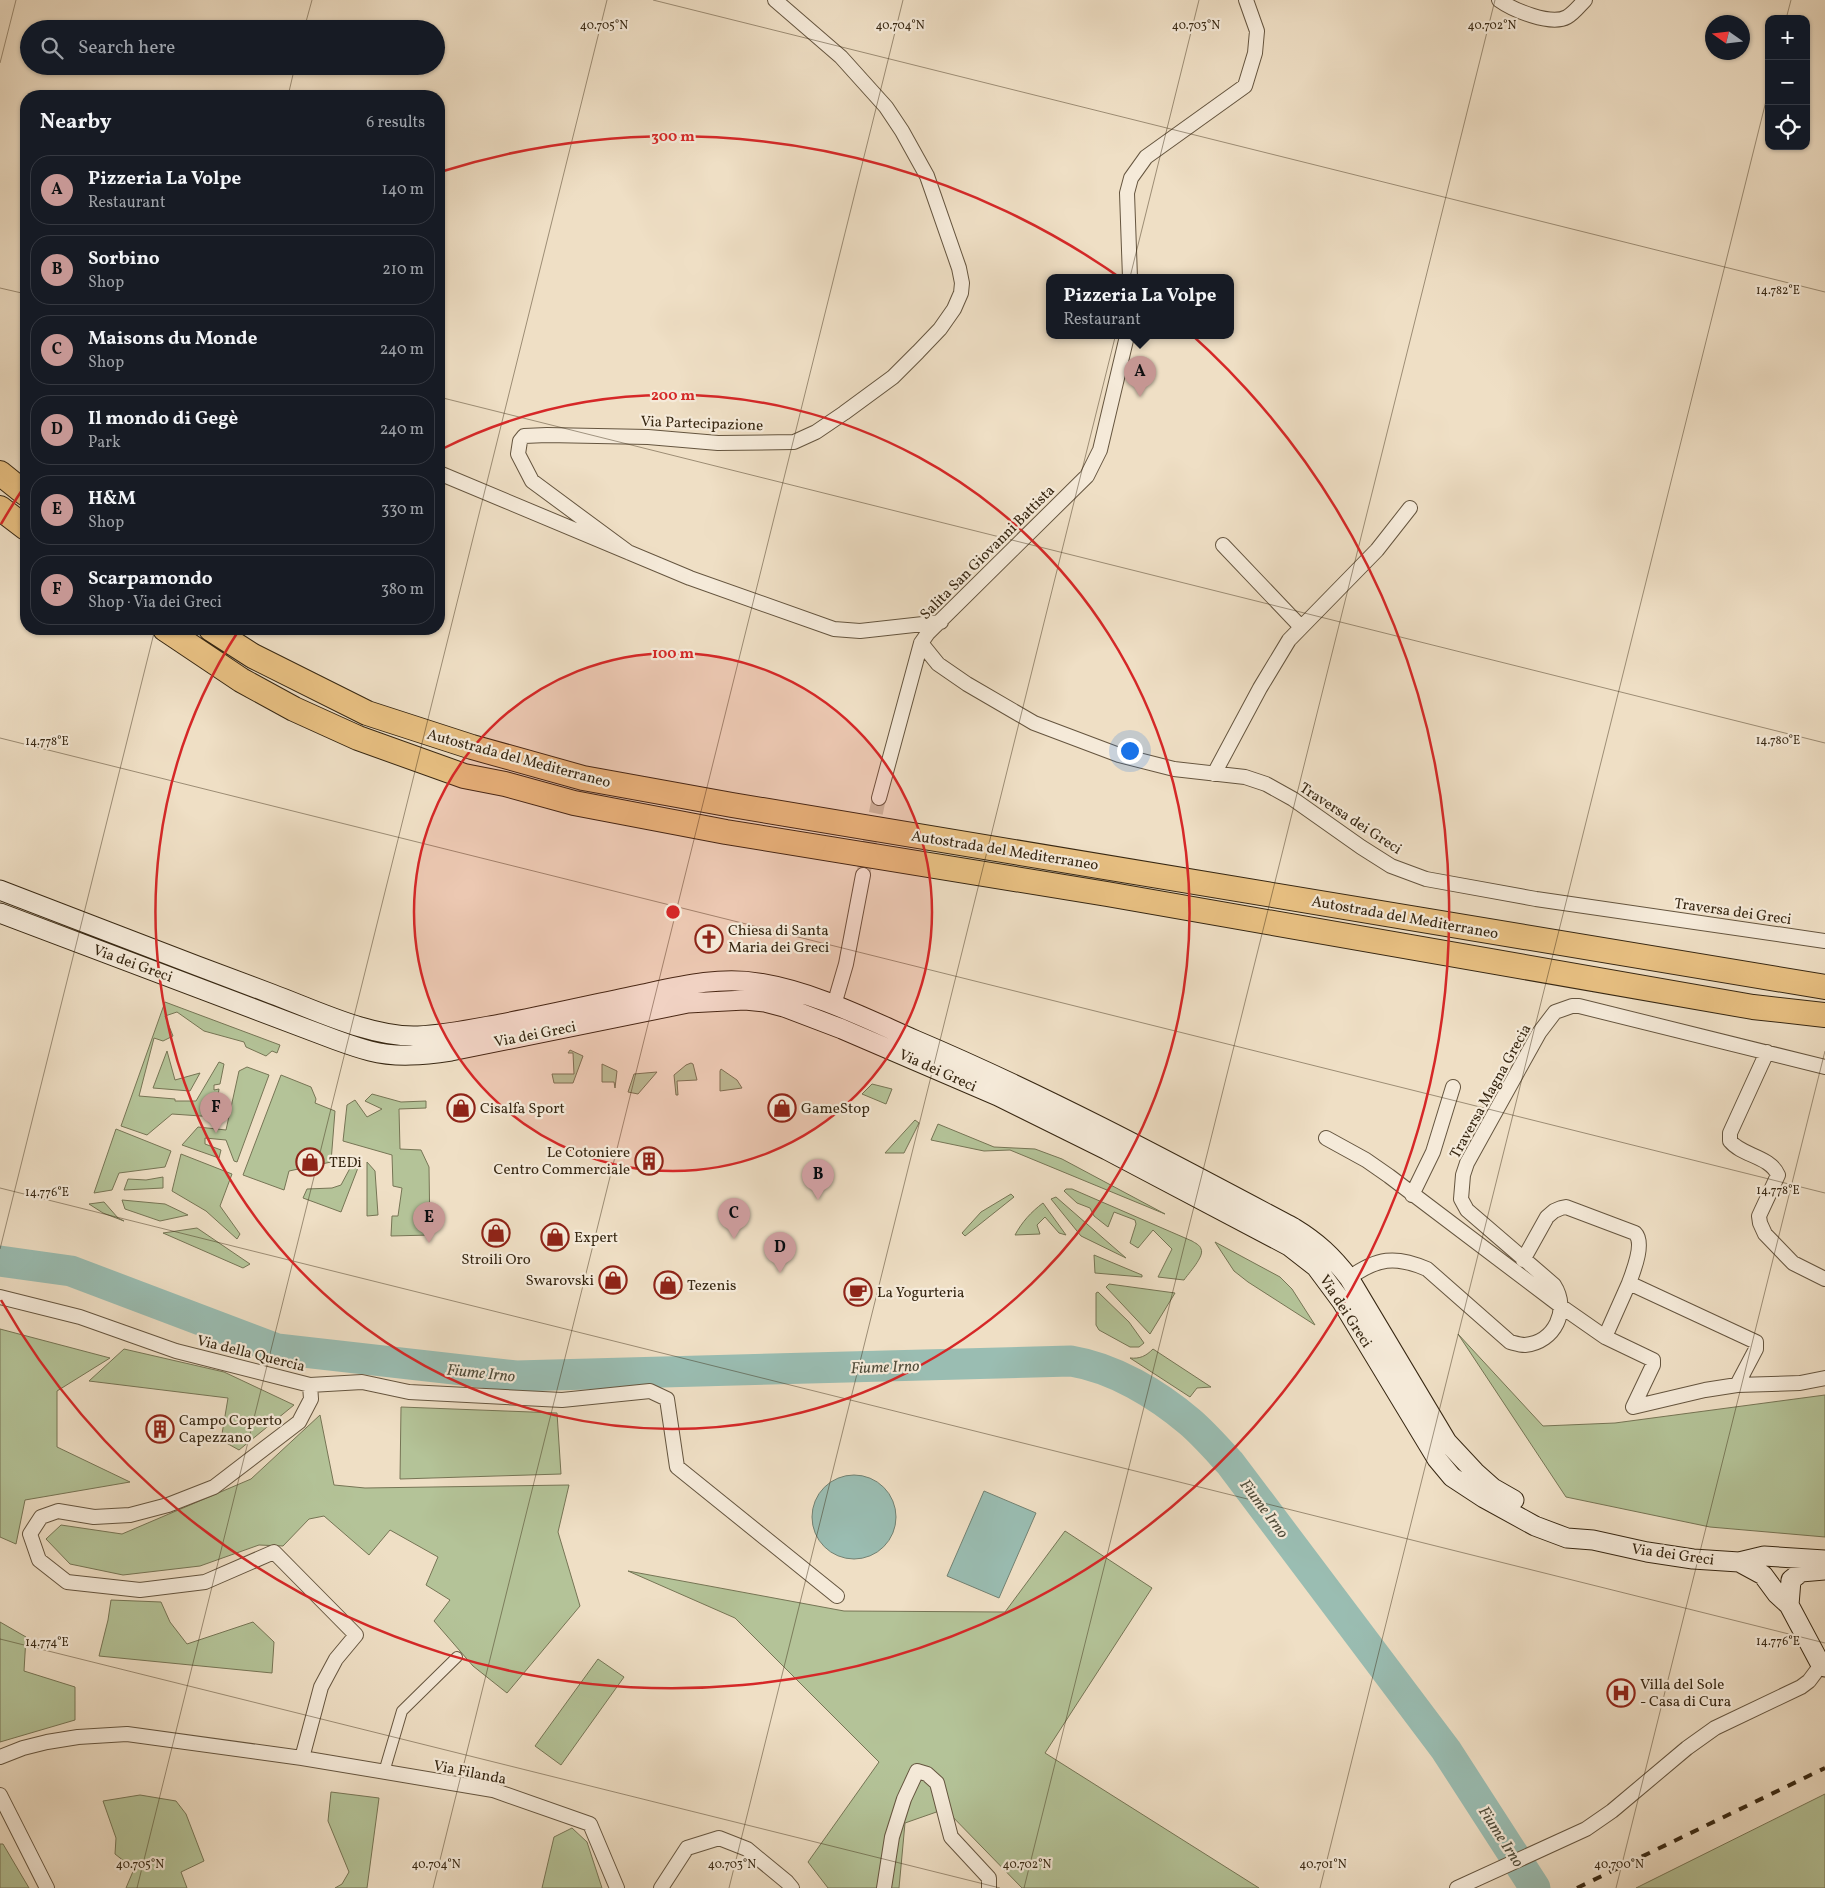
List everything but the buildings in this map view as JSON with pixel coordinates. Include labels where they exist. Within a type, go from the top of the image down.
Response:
[{"type":"highway","points":[[0,473],[20,489]]},
{"type":"highway","points":[[0,508],[20,523]]},
{"type":"highway","name":"Autostrada del Mediterraneo","points":[[174,635],[241,680],[294,709],[358,738],[464,776],[505,784],[574,803],[726,832],[1107,894],[1753,1007]]},
{"type":"highway","name":"Autostrada del Mediterraneo","points":[[220,635],[253,656],[367,713],[472,747],[584,778],[742,807],[1825,987]]},
{"type":"highway","points":[[1753,1007],[1825,1015]]},
{"type":"highway","points":[[1753,1007],[1805,1023],[1825,1026]]},
{"type":"main road","name":"Via dei Greci","points":[[0,890],[328,1016],[387,1034],[407,1036],[444,1034],[537,1017],[680,986],[715,982],[755,982],[800,993],[834,1005],[1006,1080],[1115,1134],[1287,1224],[1310,1238],[1330,1254],[1349,1278],[1447,1442],[1475,1472],[1493,1488],[1540,1515],[1593,1540]]},
{"type":"main road","name":"Via dei Greci","points":[[0,914],[336,1040],[371,1052],[394,1055],[421,1055],[451,1051],[688,1003],[725,1000],[765,1002],[812,1017],[998,1096],[1107,1150],[1289,1246],[1316,1267],[1328,1281],[1437,1459],[1452,1477],[1484,1498],[1535,1526],[1567,1538],[1593,1540],[1664,1555],[1739,1562],[1764,1556],[1825,1560]]},
{"type":"main road","name":"Via dei Greci","points":[[1739,1562],[1763,1575],[1777,1594],[1789,1605],[1823,1666]]},
{"type":"main road","points":[[1789,1605],[1791,1580],[1801,1572],[1825,1570]]},
{"type":"street","name":"Via Partecipazione","points":[[628,552],[532,481],[518,454],[520,441],[524,436],[547,434],[648,437],[718,443],[794,442],[816,432],[894,376],[940,329],[954,309],[961,293],[962,283],[959,268],[927,176],[902,131],[886,107],[841,57],[775,0]]},
{"type":"street","points":[[1130,274],[1127,193],[1130,178],[1146,157],[1245,86],[1255,53],[1257,31],[1246,0]]},
{"type":"street","points":[[1499,0],[1509,8],[1527,15],[1558,18],[1567,17],[1585,0]]},
{"type":"street","name":"Salita San Giovanni Battista","points":[[878,798],[922,643],[928,633],[1087,476],[1100,450],[1126,339]]},
{"type":"street","points":[[445,476],[690,578],[834,630],[860,631],[941,622]]},
{"type":"street","points":[[1214,774],[1260,688],[1289,640],[1377,550],[1410,508]]},
{"type":"street","points":[[1223,546],[1301,627]]},
{"type":"street","name":"Traversa dei Greci","points":[[922,643],[938,664],[967,684],[1034,723],[1119,756],[1174,769],[1245,777],[1280,791],[1391,866],[1426,879],[1536,899],[1825,941]]},
{"type":"street","points":[[834,1005],[846,964],[863,874]]},
{"type":"street","name":"Traversa Magna Grecia","points":[[1562,1306],[1554,1285],[1467,1210],[1461,1199],[1467,1163],[1539,1033],[1555,1012],[1563,1008],[1579,1006],[1825,1067]]},
{"type":"street","points":[[1768,1052],[1730,1133],[1730,1141],[1735,1147],[1768,1163],[1775,1168],[1778,1175],[1759,1216],[1765,1234],[1793,1263],[1825,1279]]},
{"type":"street","points":[[1412,1195],[1433,1152],[1453,1087]]},
{"type":"street","points":[[1326,1138],[1366,1160],[1605,1337],[1653,1360],[1654,1365],[1633,1407],[1705,1390],[1737,1385],[1800,1383],[1825,1378]]},
{"type":"street","points":[[1523,1260],[1548,1216],[1554,1211],[1566,1207],[1635,1233],[1638,1236],[1639,1242],[1635,1267],[1605,1337]]},
{"type":"street","points":[[1349,1278],[1366,1266],[1384,1261],[1413,1262],[1427,1269],[1510,1342],[1523,1345],[1539,1342],[1553,1331],[1562,1306]]},
{"type":"street","points":[[1629,1283],[1756,1342],[1756,1349],[1737,1385]]},
{"type":"street","name":"Via della Quercia","points":[[0,1297],[80,1317],[176,1351],[310,1385],[311,1399],[299,1422],[214,1487],[168,1505],[130,1515],[94,1517],[58,1511],[41,1517],[30,1534],[39,1560],[67,1582],[140,1590],[205,1582],[274,1552],[356,1634],[336,1659],[321,1687],[302,1758]]},
{"type":"street","points":[[310,1385],[362,1382],[409,1392],[562,1400],[650,1391],[667,1399],[677,1466],[837,1596]]},
{"type":"street","points":[[384,1772],[402,1712],[457,1657]]},
{"type":"street","points":[[1457,1888],[1586,1829],[1612,1811],[1715,1728],[1801,1687],[1823,1666]]},
{"type":"street","points":[[0,1757],[23,1748],[47,1742],[78,1737],[127,1734],[302,1758]]},
{"type":"street","name":"Via Filanda","points":[[302,1758],[493,1790],[590,1824],[617,1888]]},
{"type":"street","points":[[884,1888],[892,1837],[904,1799],[917,1771],[927,1774],[938,1783],[951,1837],[989,1878],[989,1888]]},
{"type":"street","points":[[0,1795],[47,1888]]},
{"type":"street","points":[[661,1888],[688,1848],[719,1838],[747,1849],[792,1888]]},
{"type":"green space","points":[[165,1002],[280,1045],[277,1053],[272,1051],[266,1056],[246,1047],[244,1042],[204,1031],[177,1012],[165,1016],[173,1036],[163,1041],[154,1038],[139,1096],[175,1099],[175,1101],[196,1101],[219,1062],[224,1064],[220,1084],[214,1085],[214,1090],[219,1089],[215,1117],[172,1114],[147,1135],[121,1126]]},
{"type":"green space","points":[[570,1050],[583,1056],[573,1083],[554,1083],[552,1074],[574,1074],[573,1053],[568,1053]]},
{"type":"green space","points":[[167,1051],[175,1080],[200,1073],[190,1091],[153,1088]]},
{"type":"green space","points":[[691,1063],[693,1064],[697,1080],[677,1081],[678,1095],[676,1095],[674,1075]]},
{"type":"green space","points":[[602,1064],[617,1071],[615,1088],[614,1082],[602,1082]]},
{"type":"green space","points":[[247,1067],[269,1075],[237,1162],[234,1161],[226,1140],[205,1138],[205,1144],[221,1150],[219,1158],[182,1145],[198,1127],[226,1130],[239,1071]]},
{"type":"green space","points":[[721,1069],[737,1080],[742,1088],[720,1091]]},
{"type":"green space","points":[[657,1072],[638,1094],[628,1092],[634,1074]]},
{"type":"green space","points":[[281,1075],[311,1087],[316,1099],[315,1103],[335,1111],[331,1162],[289,1171],[284,1190],[243,1175]]},
{"type":"green space","points":[[872,1084],[892,1089],[886,1104],[862,1094]]},
{"type":"green space","points":[[372,1094],[401,1102],[426,1101],[426,1108],[399,1109],[400,1149],[421,1150],[429,1167],[430,1235],[391,1236],[392,1216],[398,1216],[402,1188],[393,1186],[392,1155],[343,1141],[347,1105],[355,1100],[367,1117],[382,1109],[365,1101]]},
{"type":"green space","points":[[915,1120],[919,1123],[904,1153],[885,1153]]},
{"type":"green space","points":[[938,1124],[994,1147],[1035,1149],[1062,1159],[1165,1214],[1010,1150],[984,1151],[931,1140]]},
{"type":"green space","points":[[116,1129],[171,1151],[165,1167],[119,1173],[112,1190],[94,1193]]},
{"type":"green space","points":[[181,1154],[232,1174],[220,1206],[240,1234],[237,1239],[206,1211],[172,1191]]},
{"type":"green space","points":[[356,1157],[361,1160],[341,1212],[303,1198],[307,1189],[332,1188],[341,1185]]},
{"type":"green space","points":[[367,1162],[375,1171],[378,1215],[367,1216]]},
{"type":"green space","points":[[163,1177],[163,1188],[124,1190],[128,1179],[146,1180]]},
{"type":"green space","points":[[1072,1189],[1192,1241],[1199,1245],[1202,1252],[1201,1256],[1184,1280],[1158,1277],[1172,1249],[1153,1230],[1138,1248],[1130,1243],[1136,1224],[1135,1220],[1114,1212],[1108,1227],[1094,1216],[1090,1208],[1077,1203],[1064,1191]]},
{"type":"green space","points":[[1011,1194],[1014,1197],[965,1236],[962,1233],[981,1212]]},
{"type":"green space","points":[[1056,1197],[1126,1258],[1081,1236],[1051,1199]]},
{"type":"green space","points":[[122,1200],[165,1204],[188,1215],[160,1221],[125,1209]]},
{"type":"green space","points":[[104,1202],[118,1218],[124,1221],[103,1213],[89,1204]]},
{"type":"green space","points":[[1043,1203],[1066,1235],[1059,1233],[1045,1217],[1037,1225],[1040,1234],[1015,1235],[1027,1218]]},
{"type":"green space","points":[[197,1228],[250,1264],[243,1268],[163,1233]]},
{"type":"green space","points":[[1215,1242],[1280,1277],[1292,1289],[1315,1325],[1234,1271]]},
{"type":"green space","points":[[1094,1255],[1142,1275],[1142,1277],[1095,1273]]},
{"type":"green space","points":[[1109,1284],[1175,1293],[1150,1334],[1106,1287]]},
{"type":"green space","points":[[1098,1292],[1129,1322],[1144,1343],[1139,1347],[1130,1347],[1099,1330],[1096,1325],[1096,1293]]},
{"type":"green space","points":[[0,1329],[110,1358],[57,1391],[57,1447],[130,1482],[25,1500],[16,1544],[0,1537]]},
{"type":"green space","points":[[1458,1334],[1543,1426],[1615,1423],[1825,1395],[1825,1537],[1710,1527],[1566,1497]]},
{"type":"green space","points":[[124,1349],[224,1372],[294,1405],[239,1450],[221,1440],[228,1398],[89,1381]]},
{"type":"green space","points":[[1153,1349],[1211,1387],[1197,1388],[1190,1397],[1130,1358],[1143,1356]]},
{"type":"green space","points":[[401,1407],[557,1413],[561,1474],[400,1479]]},
{"type":"green space","points":[[320,1415],[334,1485],[365,1488],[569,1485],[558,1532],[580,1606],[507,1693],[473,1666],[434,1621],[450,1600],[426,1585],[438,1557],[390,1530],[369,1555],[324,1516],[309,1519],[283,1546],[259,1545],[200,1566],[123,1575],[70,1564],[46,1539],[61,1525],[122,1534],[251,1479]]},
{"type":"green space","points":[[1065,1531],[1152,1588],[1045,1753],[1259,1888],[1022,1888],[945,1809],[905,1823],[899,1888],[828,1888],[808,1862],[879,1762],[735,1618],[628,1571],[844,1611],[1005,1612]]},
{"type":"green space","points":[[111,1600],[161,1602],[170,1622],[187,1644],[253,1622],[274,1642],[272,1673],[99,1656]]},
{"type":"green space","points":[[0,1622],[26,1637],[24,1671],[75,1687],[75,1720],[0,1742]]},
{"type":"green space","points":[[598,1659],[624,1677],[561,1765],[535,1746]]},
{"type":"green space","points":[[331,1792],[379,1798],[367,1888],[335,1888],[342,1884],[349,1872],[328,1821]]},
{"type":"green space","points":[[1825,1794],[1825,1888],[1636,1888]]},
{"type":"green space","points":[[140,1795],[176,1801],[186,1814],[204,1861],[181,1872],[187,1888],[126,1888],[134,1869],[115,1854],[116,1838],[103,1801]]},
{"type":"green space","points":[[572,1828],[587,1842],[602,1888],[542,1888],[554,1837]]},
{"type":"green space","points":[[0,1844],[3,1844],[29,1888],[0,1888]]},
{"type":"water","points":[[854,1475],[870,1478],[884,1487],[893,1501],[896,1517],[893,1533],[884,1547],[870,1556],[854,1559],[838,1556],[824,1547],[815,1533],[812,1517],[815,1501],[824,1487],[838,1478]]},
{"type":"water","points":[[984,1491],[1036,1513],[999,1598],[947,1576]]},
{"type":"waterway","name":"Fiume Irno","points":[[0,1261],[71,1271],[277,1349],[516,1376],[1071,1361],[1087,1364],[1119,1376],[1149,1392],[1190,1422],[1230,1463],[1446,1750],[1535,1888]]},
{"type":"tunnel","points":[[863,875],[879,798]]},
{"type":"railway","points":[[1577,1888],[1825,1768]]},
{"type":"place","name":"Pizzeria La Volpe","points":[[1140,397]]},
{"type":"place","name":"Chiesa di Santa Maria dei Greci","points":[[709,939]]},
{"type":"place","name":"Cisalfa Sport","points":[[461,1108]]},
{"type":"place","name":"GameStop","points":[[782,1108]]},
{"type":"place","name":"Scarpamondo","points":[[216,1133]]},
{"type":"place","name":"Le Cotoniere Centro Commerciale","points":[[649,1161]]},
{"type":"place","name":"TEDi","points":[[310,1162]]},
{"type":"place","name":"Sorbino","points":[[818,1200]]},
{"type":"place","name":"Stroili Oro","points":[[496,1233]]},
{"type":"place","name":"Expert","points":[[555,1237]]},
{"type":"place","name":"Maisons du Monde","points":[[734,1239]]},
{"type":"place","name":"H&M","points":[[429,1243]]},
{"type":"place","name":"Il mondo di Gegè","points":[[780,1273]]},
{"type":"place","name":"Swarovski","points":[[613,1280]]},
{"type":"place","name":"Tezenis","points":[[668,1285]]},
{"type":"place","name":"La Yogurteria","points":[[858,1292]]},
{"type":"place","name":"Campo Coperto Capezzano","points":[[160,1429]]},
{"type":"place","name":"Villa del Sole - Casa di Cura","points":[[1621,1693]]}]
